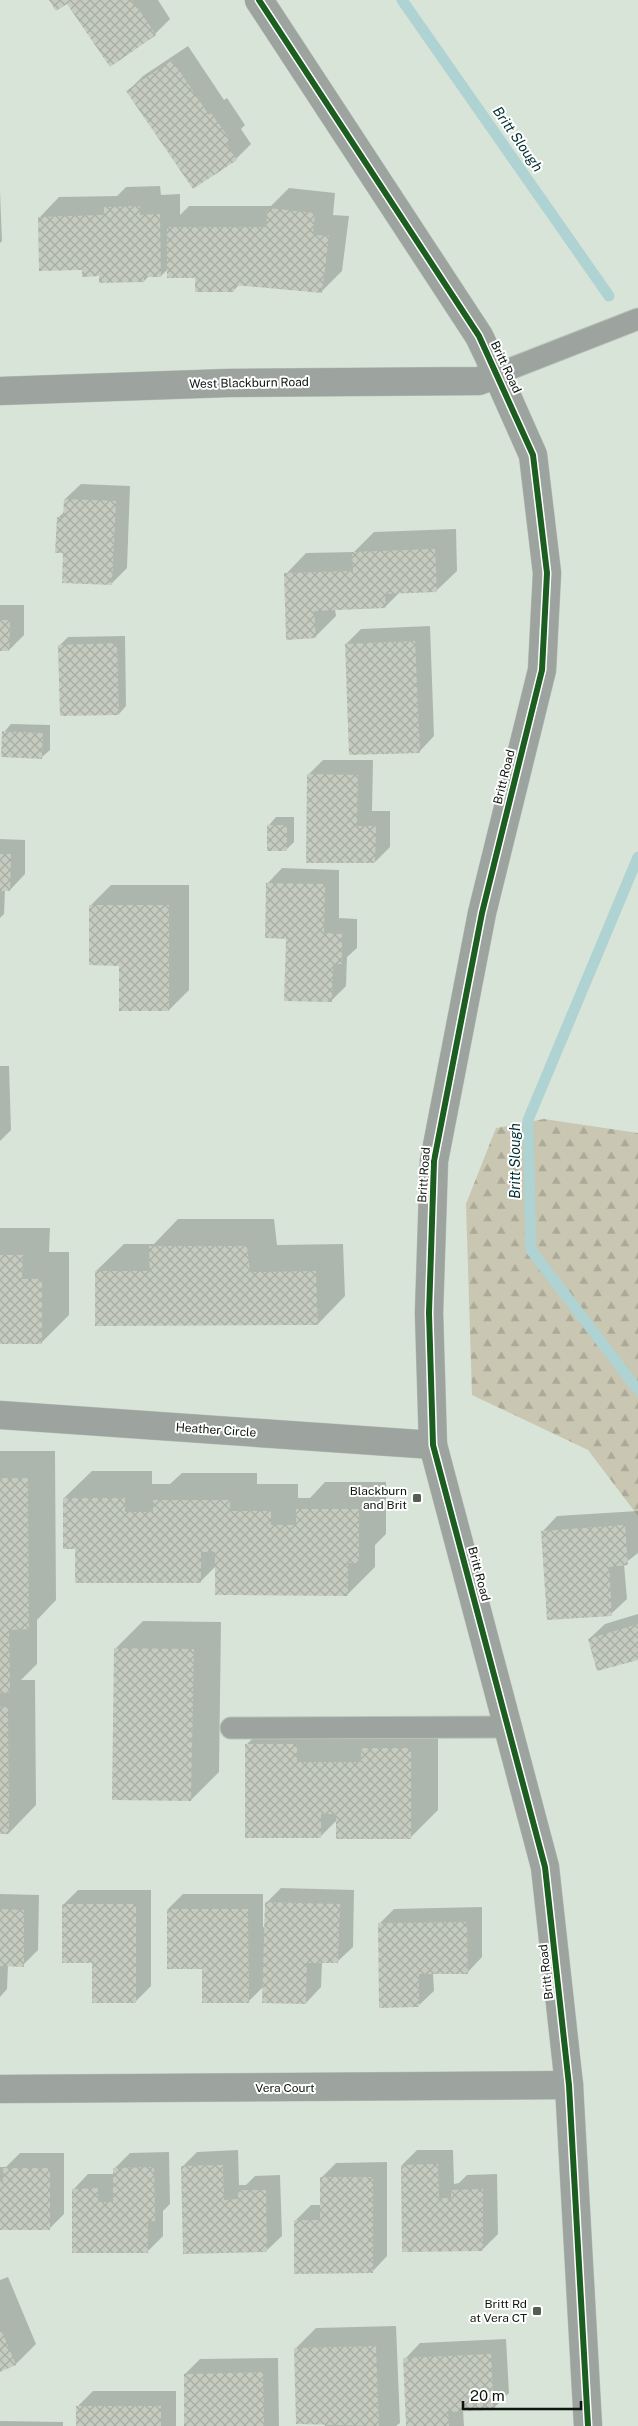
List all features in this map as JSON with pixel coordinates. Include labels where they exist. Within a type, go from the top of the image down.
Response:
[{"type":"street","name":"Britt Road","points":[[259,0],[479,336],[533,455],[547,573],[542,670],[482,913],[434,1161],[429,1313],[433,1445],[545,1867],[569,2085],[588,2426]]},
{"type":"street","name":"West Blackburn Road","points":[[0,391],[228,383],[479,381],[496,374]]},
{"type":"street","name":"Heather Circle","points":[[0,1415],[433,1445]]},
{"type":"street","name":"Vera Court","points":[[0,2089],[569,2085]]},
{"type":"lane","points":[[496,374],[638,319]]},
{"type":"lane","points":[[231,1728],[508,1727]]},
{"type":"green space","points":[[544,1119],[638,1133],[638,1516],[588,1450],[472,1395],[466,1204],[496,1128]]},
{"type":"building","points":[[49,0],[132,0],[156,35],[110,67],[67,4],[56,11]]},
{"type":"building","points":[[172,60],[209,115],[211,113],[231,141],[226,143],[237,160],[193,189],[126,91]]},
{"type":"building","points":[[140,206],[140,215],[160,214],[161,277],[144,277],[144,282],[99,283],[99,276],[82,277],[82,270],[39,271],[38,217],[104,215],[104,207]]},
{"type":"building","points":[[268,208],[315,213],[313,235],[329,236],[322,293],[234,285],[234,292],[195,292],[195,278],[167,278],[167,227],[266,227]]},
{"type":"building","points":[[64,499],[116,501],[112,585],[62,583],[63,553],[55,553],[57,517],[63,518]]},
{"type":"building","points":[[435,549],[437,592],[385,594],[386,608],[314,611],[316,638],[286,640],[284,573],[353,571],[352,552]]},
{"type":"building","points":[[0,620],[10,620],[9,651],[0,651]]},
{"type":"building","points":[[415,641],[420,753],[349,755],[345,644]]},
{"type":"building","points":[[117,643],[119,715],[60,716],[58,645]]},
{"type":"building","points":[[2,731],[43,733],[42,759],[1,757]]},
{"type":"building","points":[[307,774],[358,775],[357,826],[376,826],[375,863],[306,863]]},
{"type":"building","points":[[267,825],[287,825],[287,851],[267,851]]},
{"type":"building","points":[[0,854],[11,854],[10,891],[0,891]]},
{"type":"building","points":[[266,883],[325,884],[324,933],[342,934],[342,964],[333,964],[332,1002],[284,1001],[286,939],[265,938]]},
{"type":"building","points":[[89,905],[169,905],[169,1011],[119,1011],[119,966],[89,965]]},
{"type":"building","points":[[149,1246],[247,1246],[250,1272],[316,1271],[318,1325],[95,1326],[95,1271],[150,1271]]},
{"type":"building","points":[[0,1255],[23,1255],[22,1279],[42,1279],[42,1344],[0,1344]]},
{"type":"building","points":[[0,1478],[28,1478],[29,1629],[9,1630],[10,1693],[0,1693]]},
{"type":"building","points":[[63,1498],[125,1498],[125,1512],[153,1512],[153,1500],[230,1500],[230,1511],[271,1511],[271,1525],[296,1525],[296,1509],[359,1509],[359,1563],[348,1563],[348,1596],[215,1595],[215,1552],[201,1552],[201,1583],[75,1583],[75,1549],[63,1549]]},
{"type":"building","points":[[625,1525],[628,1565],[609,1567],[612,1616],[547,1620],[541,1531]]},
{"type":"building","points":[[638,1624],[638,1660],[597,1671],[588,1639]]},
{"type":"building","points":[[114,1648],[194,1649],[191,1801],[112,1800]]},
{"type":"building","points":[[0,1707],[8,1707],[9,1834],[0,1834]]},
{"type":"building","points":[[245,1744],[297,1744],[297,1762],[361,1762],[361,1748],[411,1748],[411,1839],[336,1839],[336,1814],[321,1814],[321,1838],[245,1838]]},
{"type":"building","points":[[265,1902],[340,1904],[338,1963],[307,1963],[306,2004],[262,2003]]},
{"type":"building","points":[[62,1904],[136,1904],[136,2003],[92,2003],[92,1963],[62,1963]]},
{"type":"building","points":[[0,1909],[24,1910],[24,1967],[0,1966]]},
{"type":"building","points":[[167,1909],[248,1909],[249,2003],[202,2003],[202,1969],[167,1969]]},
{"type":"building","points":[[467,1922],[468,1974],[419,1974],[419,2007],[379,2008],[378,1923]]},
{"type":"building","points":[[438,2164],[439,2198],[451,2198],[451,2190],[483,2189],[483,2251],[402,2252],[401,2165]]},
{"type":"building","points":[[223,2165],[224,2200],[238,2199],[238,2190],[266,2190],[267,2252],[183,2254],[181,2166]]},
{"type":"building","points":[[154,2167],[155,2221],[148,2221],[148,2253],[72,2253],[72,2189],[98,2188],[98,2202],[113,2202],[113,2168]]},
{"type":"building","points":[[3,2168],[50,2168],[50,2230],[0,2230],[0,2181],[3,2181]]},
{"type":"building","points":[[320,2177],[373,2177],[373,2273],[294,2274],[294,2220],[320,2220]]},
{"type":"building","points":[[0,2327],[16,2365],[0,2372]]},
{"type":"building","points":[[376,2346],[379,2426],[296,2424],[294,2348]]},
{"type":"building","points":[[491,2354],[494,2410],[448,2412],[449,2426],[406,2426],[403,2358]]},
{"type":"building","points":[[263,2372],[264,2426],[184,2426],[184,2374]]},
{"type":"building","points":[[76,2406],[161,2406],[161,2426],[76,2426]]},
{"type":"waterway","name":"Britt Slough","points":[[402,0],[609,296]]},
{"type":"waterway","name":"Britt Slough","points":[[638,857],[528,1120],[531,1250],[638,1390]]},
{"type":"cycle path","points":[[259,0],[479,336],[533,455],[547,573],[542,670],[482,913],[434,1161],[429,1313],[433,1445],[545,1867],[569,2085],[588,2426]]},
{"type":"place","name":"Blackburn and Brit","points":[[417,1498]]},
{"type":"place","name":"Britt Rd at Vera CT","points":[[537,2311]]}]
